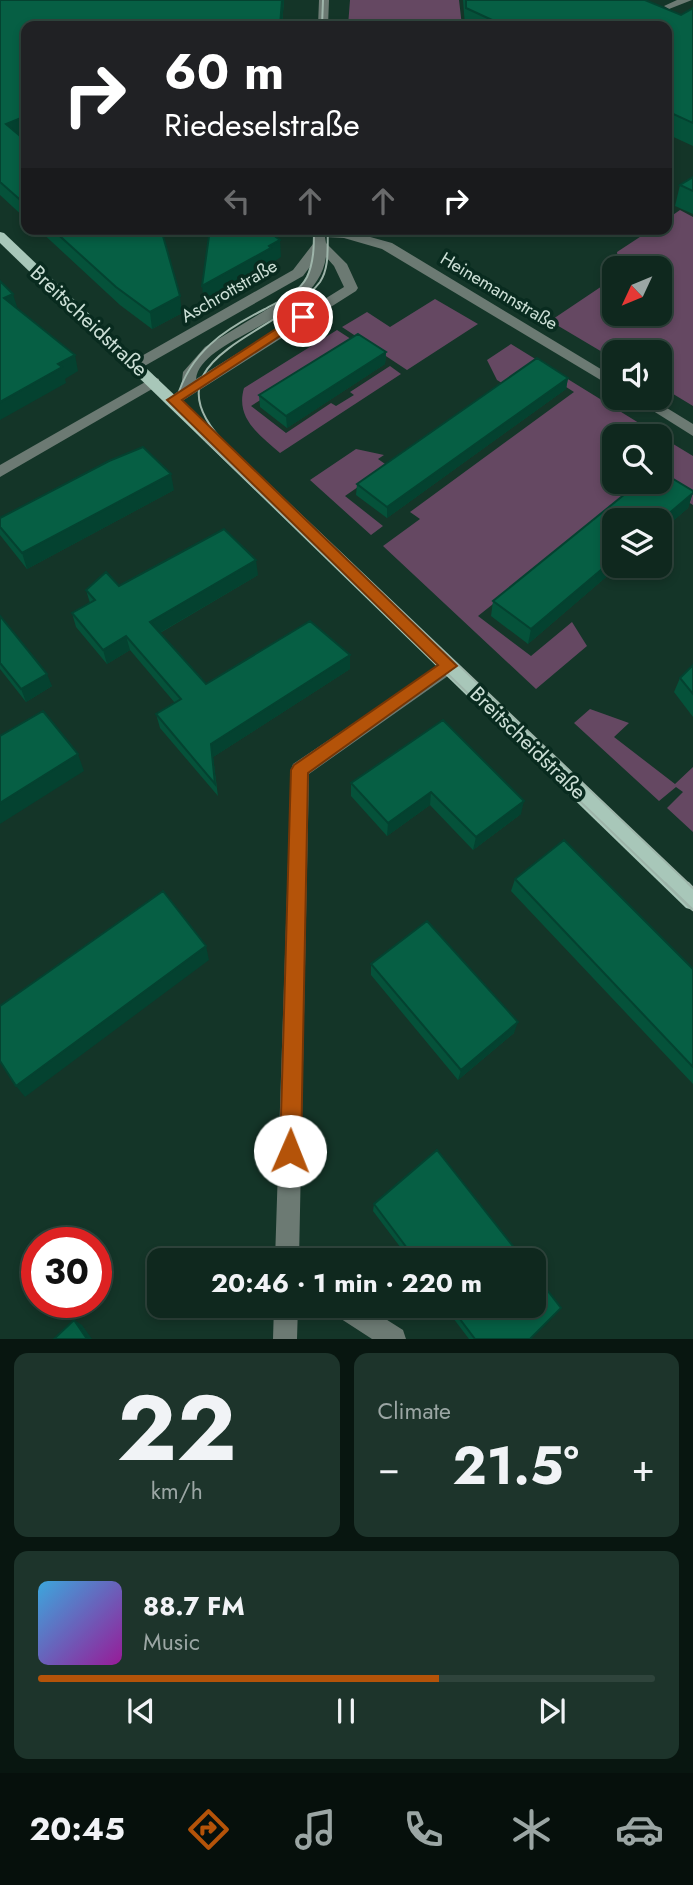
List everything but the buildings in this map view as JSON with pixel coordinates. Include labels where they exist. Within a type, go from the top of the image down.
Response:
[{"type":"main road","name":"Breitscheidstraße","points":[[0,236],[154,382],[181,396],[449,666],[693,901]]},
{"type":"street","points":[[323,21],[324,0]]},
{"type":"street","points":[[669,6],[687,0]]},
{"type":"street","points":[[181,396],[351,288],[340,264],[319,235]]},
{"type":"street","points":[[181,396],[190,372],[210,350],[299,296],[308,287],[317,275],[319,235]]},
{"type":"street","name":"Aschrottstraße","points":[[136,365],[298,273],[319,235]]},
{"type":"street","name":"Heinemannstraße","points":[[348,235],[387,246],[602,376]]},
{"type":"street","points":[[0,472],[154,382]]},
{"type":"street","points":[[659,410],[693,431]]},
{"type":"street","points":[[287,1248],[300,770],[449,666]]},
{"type":"street","points":[[285,1339],[286,1318]]},
{"type":"street","points":[[362,1318],[394,1339]]},
{"type":"shaded area","points":[[350,0],[459,0],[461,21],[348,21]]},
{"type":"shaded area","points":[[680,210],[693,217],[693,406],[672,393],[672,340],[602,340],[602,352],[550,321],[602,286],[602,326],[672,326],[672,256],[618,256],[617,252],[643,235],[672,235],[672,216]]},
{"type":"shaded area","points":[[435,299],[478,324],[407,370],[342,327],[367,312],[390,327]]},
{"type":"shaded area","points":[[337,330],[354,341],[251,406],[286,433],[331,403],[336,406],[354,395],[350,392],[390,366],[401,374],[280,453],[257,433],[246,417],[242,399],[244,388]]},
{"type":"shaded area","points":[[511,344],[602,400],[602,410],[618,410],[641,424],[602,424],[602,494],[632,494],[614,508],[602,508],[602,518],[478,616],[531,656],[572,622],[587,646],[536,689],[383,546],[420,519],[410,512],[574,392],[533,366],[505,385],[497,380],[487,360]]},
{"type":"shaded area","points":[[672,443],[693,456],[693,505],[672,492]]},
{"type":"shaded area","points":[[356,449],[384,455],[378,459],[388,466],[345,496],[383,526],[371,535],[310,480]]},
{"type":"shaded area","points":[[590,709],[629,723],[614,737],[675,784],[693,767],[693,832],[667,808],[683,792],[676,787],[659,801],[574,723]]},
{"type":"tram line","points":[[322,21],[323,0]]},
{"type":"tram line","points":[[314,235],[309,271],[299,288],[223,334],[210,344],[190,368],[177,398],[184,413],[206,441],[667,885]]},
{"type":"tram line","points":[[328,235],[327,263],[320,282],[301,301],[225,351],[207,370],[199,391],[204,416],[228,446],[690,885]]},
{"type":"tram line","points":[[665,883],[693,910]]},
{"type":"tram line","points":[[690,885],[693,888]]},
{"type":"route","points":[[290,1151],[300,770],[449,666],[173,400],[303,317]]}]
